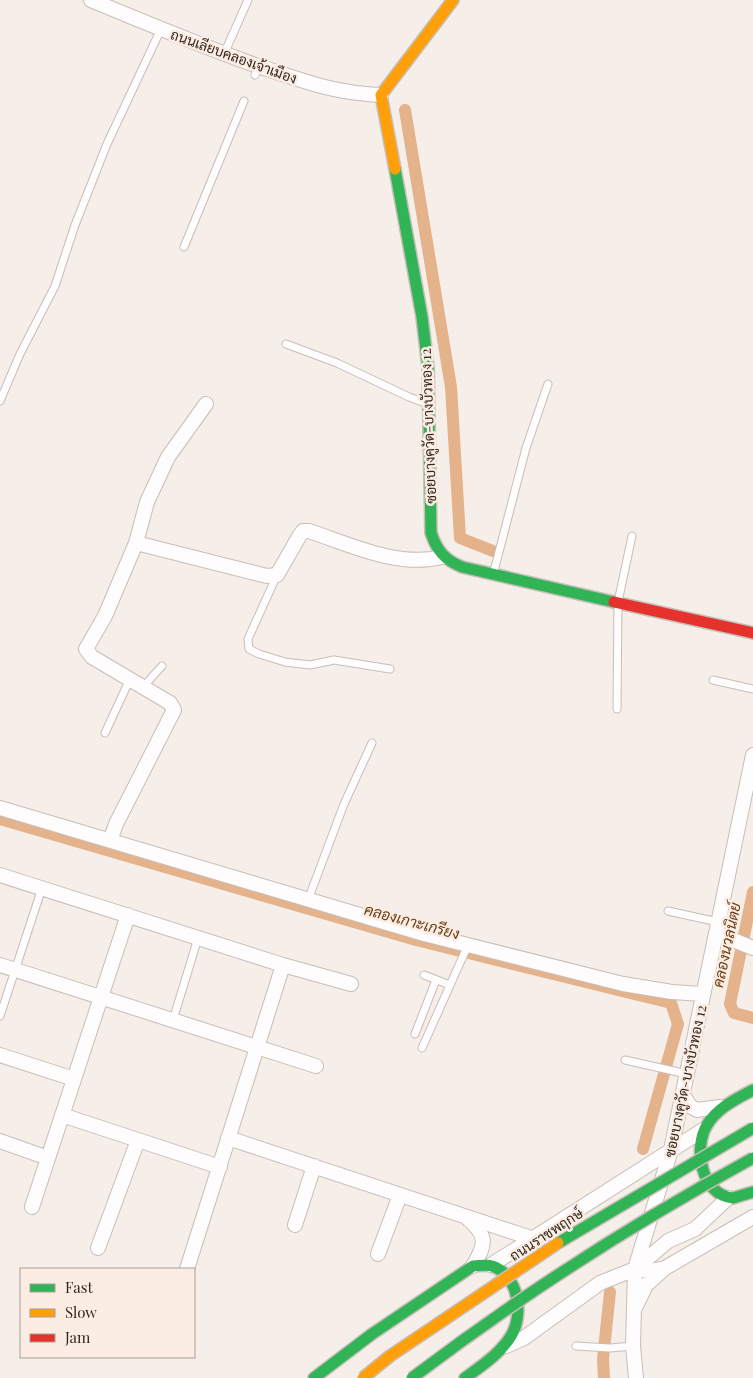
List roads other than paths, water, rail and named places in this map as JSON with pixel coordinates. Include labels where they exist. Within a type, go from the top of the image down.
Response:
[{"type":"main road","points":[[381,95],[453,0]]},
{"type":"main road","name":"ซอยบางคูวัด-บางบัวทอง 12","points":[[381,95],[422,317],[430,404],[431,533],[434,547],[442,556]]},
{"type":"main road","points":[[442,556],[456,565],[492,575],[753,634]]},
{"type":"main road","points":[[753,1090],[720,1108],[703,1130],[699,1142],[699,1155],[706,1176],[716,1189],[728,1198],[740,1198],[753,1192]]},
{"type":"main road","name":"ถนนราชพฤกษ์","points":[[363,1378],[398,1351],[571,1235],[753,1128]]},
{"type":"main road","points":[[412,1378],[455,1344],[608,1241],[753,1158]]},
{"type":"main road","points":[[314,1378],[372,1334],[473,1266],[491,1265],[501,1271],[509,1280],[520,1312],[517,1325],[502,1348],[465,1378]]},
{"type":"street","name":"ถนนเลียบคลองเจ้าเมือง","points":[[92,0],[224,54],[258,71],[334,90],[381,95]]},
{"type":"street","points":[[110,842],[174,710],[173,705],[92,657],[86,648],[105,616],[136,542],[147,502],[168,457],[206,404]]},
{"type":"street","points":[[136,542],[267,576],[277,575],[300,535],[303,532],[309,531],[384,556],[425,561],[442,556]]},
{"type":"street","name":"ซอยบางคูวัด-บางบัวทอง 12","points":[[636,1378],[633,1346],[635,1269],[671,1150],[683,1095],[683,1074],[703,994],[753,755]]},
{"type":"street","points":[[0,808],[308,900],[465,951],[623,984],[672,992],[703,994]]},
{"type":"street","points":[[0,875],[351,984]]},
{"type":"street","points":[[32,1207],[128,916]]},
{"type":"street","points":[[717,928],[752,947]]},
{"type":"street","points":[[187,1268],[283,964]]},
{"type":"street","points":[[0,965],[316,1066]]},
{"type":"street","points":[[0,1055],[74,1079]]},
{"type":"street","points":[[683,1095],[690,1106],[697,1110],[720,1108]]},
{"type":"street","points":[[62,1115],[220,1167]]},
{"type":"street","points":[[491,1265],[530,1238],[703,1130]]},
{"type":"street","points":[[228,1138],[530,1238]]},
{"type":"street","points":[[98,1248],[138,1140]]},
{"type":"street","points":[[0,1142],[48,1158]]},
{"type":"street","points":[[295,1225],[314,1166]]},
{"type":"street","points":[[378,1254],[400,1195]]},
{"type":"street","points":[[502,1348],[524,1338],[600,1283],[635,1269],[668,1241],[695,1229],[728,1198]]},
{"type":"street","points":[[465,1216],[479,1228],[484,1239],[483,1250],[473,1266]]},
{"type":"street","points":[[633,1316],[638,1300],[646,1285],[665,1268],[753,1217]]},
{"type":"street","points":[[649,1223],[657,1236],[668,1241]]},
{"type":"street","points":[[635,1269],[650,1271],[665,1268]]},
{"type":"lane","points":[[224,54],[248,0]]},
{"type":"lane","points":[[0,401],[20,354],[55,286],[75,225],[107,144],[161,29]]},
{"type":"lane","points":[[184,247],[244,101]]},
{"type":"lane","points":[[286,344],[337,363],[409,398],[430,404]]},
{"type":"lane","points":[[492,575],[526,448],[548,384]]},
{"type":"lane","points":[[616,710],[618,602],[632,536]]},
{"type":"lane","points":[[277,575],[248,639],[249,648],[259,654],[285,662],[310,665],[334,660],[390,669]]},
{"type":"lane","points":[[105,733],[136,684],[162,666]]},
{"type":"lane","points":[[713,680],[753,689]]},
{"type":"lane","points":[[308,900],[344,804],[372,743]]},
{"type":"lane","points":[[0,1016],[42,888]]},
{"type":"lane","points":[[668,911],[717,928]]},
{"type":"lane","points":[[173,1020],[198,938]]},
{"type":"lane","points":[[422,1048],[465,951]]},
{"type":"lane","points":[[424,975],[450,985]]},
{"type":"lane","points":[[415,1034],[436,980]]},
{"type":"lane","points":[[625,1060],[683,1074]]},
{"type":"lane","points":[[576,1346],[610,1348],[633,1346]]},
{"type":"waterway","points":[[405,110],[451,387],[460,538],[493,551]]},
{"type":"waterway","name":"คลองเกาะเกรียง","points":[[0,819],[416,940],[671,1003],[678,1024],[643,1149]]},
{"type":"waterway","name":"คลองนวลนิตย์","points":[[753,892],[730,1004],[734,1013],[753,1018]]},
{"type":"waterway","name":"คลองเกาะเกรียง","points":[[604,1378],[603,1359],[610,1292]]}]
